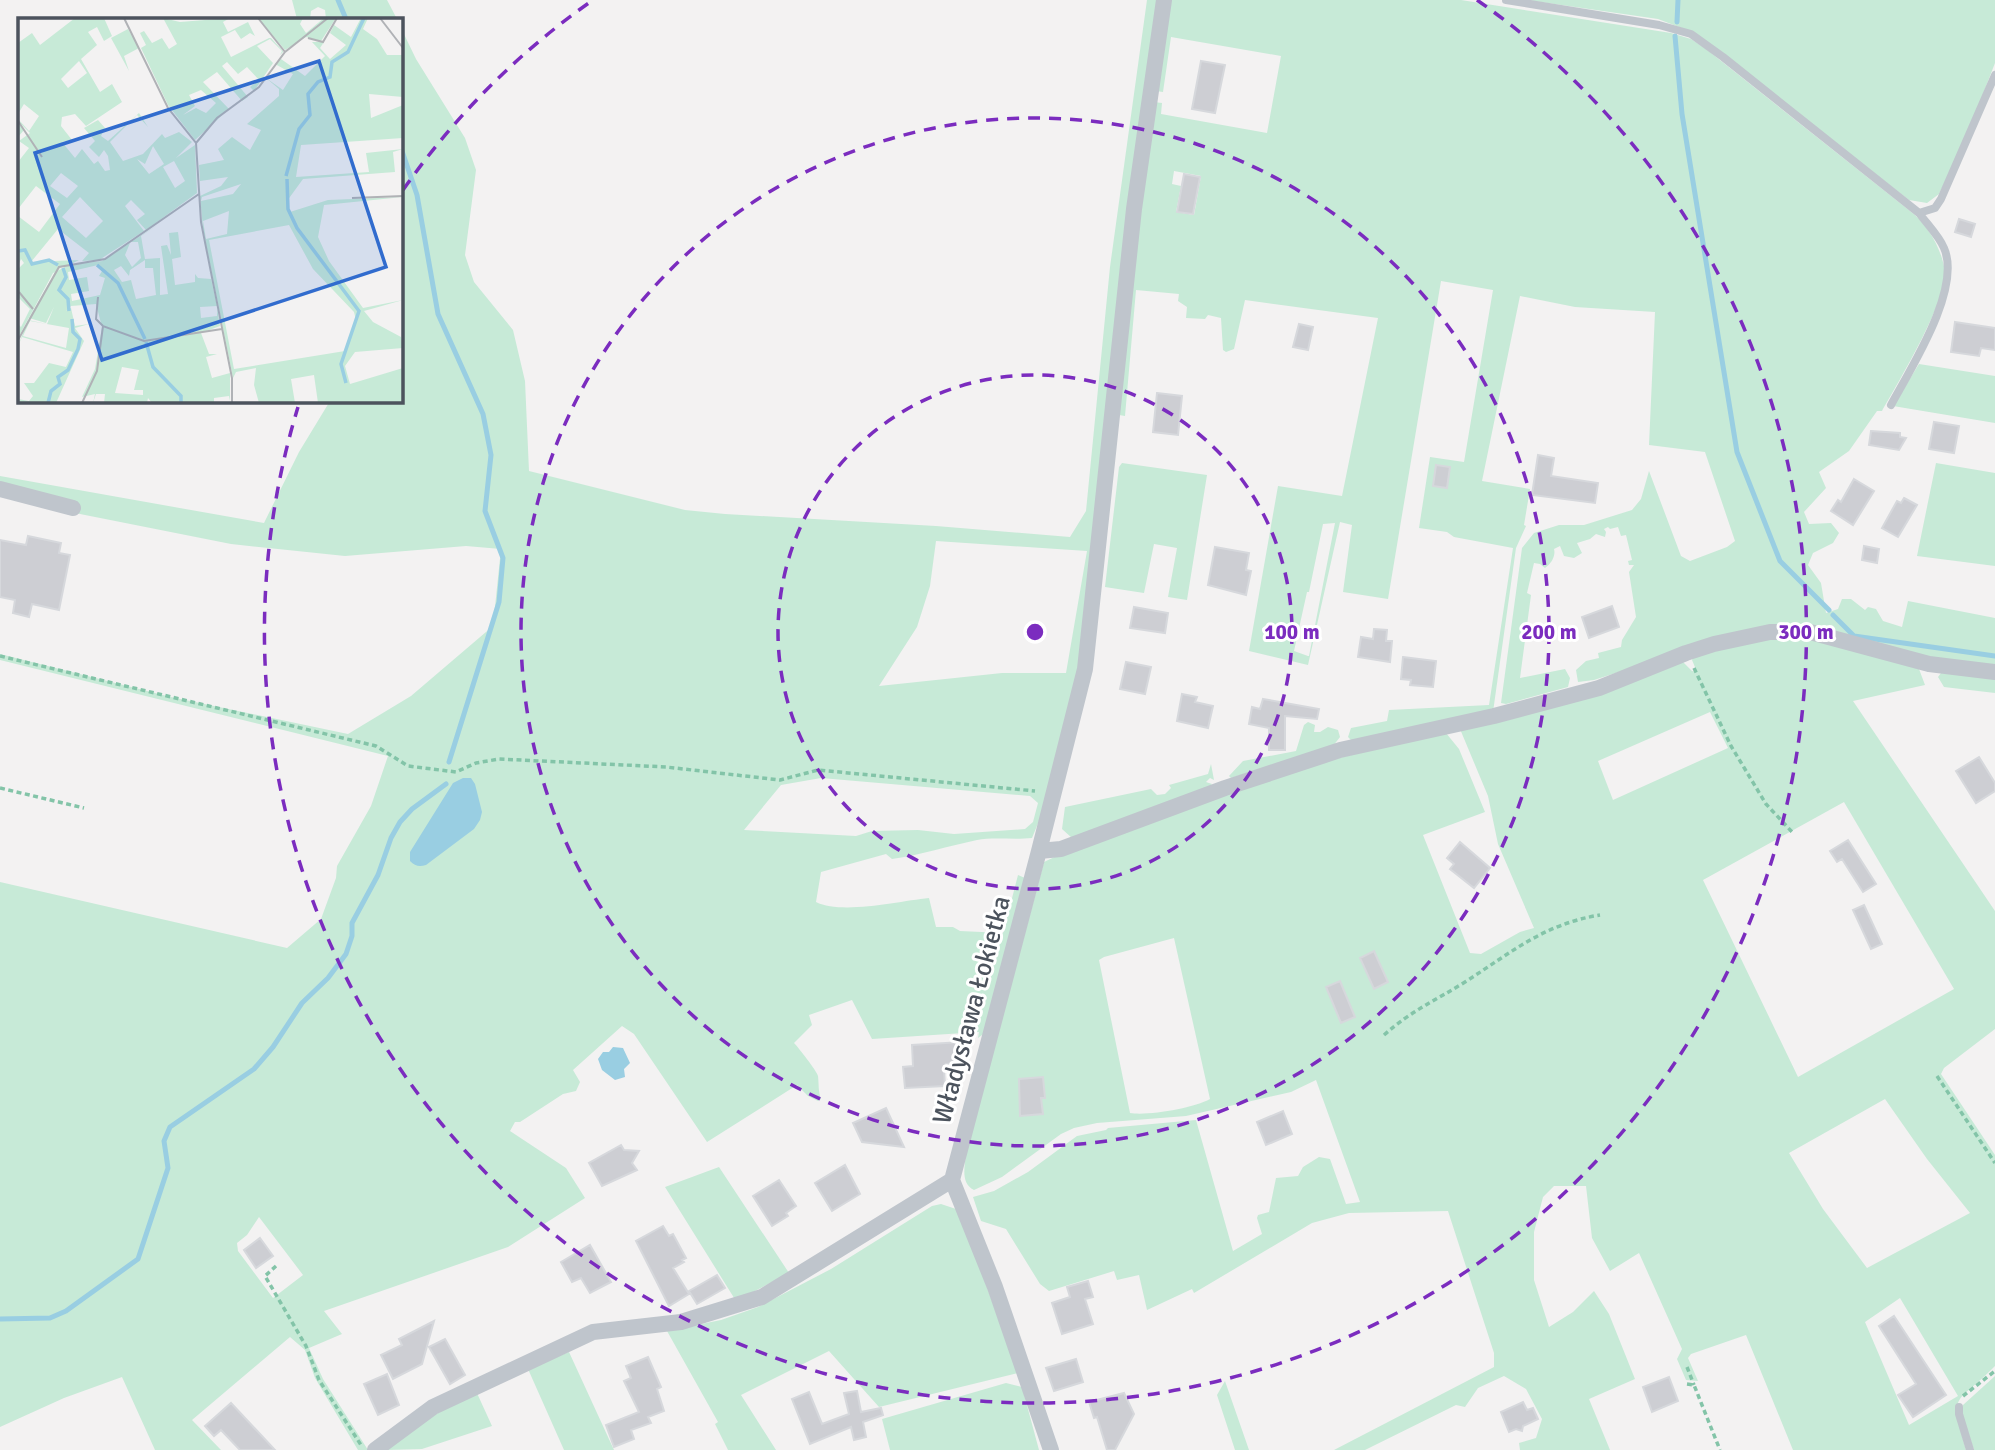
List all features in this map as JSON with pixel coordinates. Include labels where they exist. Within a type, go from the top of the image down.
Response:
[{"type":"street","name":"Władysława Łokietka","points":[[952,1181],[1040,851],[1085,668],[1134,209],[1164,0]]},
{"type":"street","points":[[0,489],[73,508]]},
{"type":"street","points":[[1040,851],[1061,849],[1225,788],[1339,750],[1494,716],[1599,688],[1686,653],[1770,632],[1810,632],[1929,664],[1995,672]]},
{"type":"street","points":[[375,1450],[433,1406],[593,1332],[681,1321],[762,1297],[952,1181],[995,1287],[1051,1450]]},
{"type":"lane","points":[[1506,0],[1659,25],[1691,34],[1919,213],[1944,247],[1949,268],[1942,302],[1930,333],[1891,404]]},
{"type":"lane","points":[[1919,213],[1935,208],[1941,200],[1995,75]]},
{"type":"lane","points":[[1959,1407],[1970,1450]]},
{"type":"path","points":[[1686,653],[1731,746],[1766,804],[1793,834]]},
{"type":"path","points":[[0,656],[376,746],[408,766],[456,772],[477,763],[499,759],[666,767],[780,780],[818,770],[1035,791]]},
{"type":"path","points":[[0,788],[84,808]]},
{"type":"path","points":[[1384,1035],[1406,1016],[1462,984],[1537,934],[1579,919],[1600,915]]},
{"type":"path","points":[[1937,1076],[1995,1163]]},
{"type":"path","points":[[276,1266],[265,1276],[306,1346],[319,1380],[364,1450]]},
{"type":"path","points":[[1687,1367],[1720,1450]]},
{"type":"path","points":[[1959,1407],[1960,1399],[1995,1371]]},
{"type":"path","points":[[1687,1384],[1694,1385]]},
{"type":"green space","points":[[292,0],[387,0],[396,18],[326,18],[325,10],[318,7],[311,11],[310,18],[297,18]]},
{"type":"green space","points":[[1147,0],[1158,0],[1077,675],[1046,804],[1032,838],[977,840],[892,859],[886,854],[821,872],[816,902],[827,906],[855,907],[929,898],[936,927],[1003,933],[1018,875],[1025,878],[986,1032],[978,1038],[979,1032],[872,1039],[852,1000],[809,1015],[812,1025],[794,1043],[817,1073],[821,1099],[818,1101],[808,1096],[797,1085],[707,1142],[634,1034],[622,1026],[573,1070],[580,1082],[576,1091],[563,1094],[520,1122],[515,1122],[510,1131],[566,1168],[585,1198],[508,1247],[324,1311],[342,1334],[309,1348],[323,1379],[368,1450],[358,1450],[315,1378],[305,1350],[290,1337],[192,1420],[221,1450],[155,1450],[122,1377],[64,1398],[0,1427],[0,882],[287,948],[321,919],[336,878],[337,866],[371,806],[388,756],[0,660],[0,654],[171,697],[348,734],[411,696],[493,626],[501,549],[466,546],[345,556],[231,544],[75,513],[0,482],[0,476],[264,523],[299,452],[329,402],[402,402],[402,30],[416,59],[465,138],[476,170],[465,255],[474,282],[513,330],[525,381],[529,471],[685,510],[725,514],[1070,537],[1086,511],[1110,267]],"holes":[[[936,541],[1087,551],[1066,673],[1002,673],[879,686],[917,627],[930,586]],[[821,778],[1030,796],[1038,803],[1033,822],[1025,829],[954,834],[918,830],[872,831],[856,836],[744,830],[781,785]],[[259,1217],[303,1275],[273,1298],[238,1251],[237,1243],[247,1235]]]},
{"type":"green space","points":[[1170,0],[1461,0],[1671,33],[1691,39],[1706,49],[1917,217],[1933,238],[1945,272],[1944,285],[1930,321],[1882,411],[1877,411],[1849,451],[1819,472],[1826,488],[1804,512],[1809,524],[1831,523],[1839,533],[1833,543],[1813,553],[1808,565],[1821,583],[1826,613],[1838,609],[1842,599],[1851,599],[1865,610],[1868,607],[1876,609],[1883,621],[1902,627],[1908,601],[1995,618],[1995,667],[1927,658],[1803,626],[1578,682],[1576,670],[1586,661],[1599,658],[1598,653],[1621,647],[1622,640],[1636,617],[1629,572],[1634,565],[1629,565],[1628,561],[1632,560],[1626,535],[1621,536],[1618,527],[1608,527],[1604,529],[1605,537],[1596,534],[1577,543],[1582,553],[1574,558],[1564,556],[1560,546],[1554,549],[1553,560],[1545,568],[1534,563],[1527,593],[1531,595],[1520,678],[1565,669],[1570,678],[1568,687],[1506,704],[1501,703],[1522,548],[1534,533],[1559,525],[1584,525],[1632,510],[1641,499],[1649,471],[1681,556],[1690,561],[1727,547],[1735,541],[1705,452],[1649,445],[1655,312],[1575,307],[1520,296],[1482,481],[1530,489],[1526,526],[1516,548],[1493,712],[1355,744],[1348,737],[1351,728],[1387,721],[1389,710],[1489,705],[1513,548],[1419,528],[1430,457],[1464,462],[1493,290],[1441,281],[1388,599],[1343,592],[1352,525],[1340,522],[1308,665],[1249,651],[1278,486],[1342,496],[1378,318],[1245,300],[1234,349],[1226,352],[1223,350],[1221,318],[1208,315],[1205,319],[1186,318],[1187,307],[1178,301],[1179,294],[1136,290],[1125,416],[1119,415],[1129,289],[1154,102],[1162,103],[1161,114],[1267,133],[1281,56],[1171,37],[1163,92],[1156,91]],"holes":[[[1174,171],[1201,176],[1194,215],[1176,212],[1181,186],[1172,184]],[[1335,523],[1309,656],[1308,656],[1294,651],[1323,524]]]},
{"type":"green space","points":[[1527,0],[1995,0],[1995,63],[1966,138],[1939,194],[1927,203],[1909,200],[1692,32],[1658,19]]},
{"type":"green space","points":[[1919,364],[1995,376],[1995,423],[1893,406]]},
{"type":"green space","points":[[1122,463],[1207,475],[1187,600],[1168,597],[1177,548],[1154,544],[1144,593],[1105,587],[1119,467]]},
{"type":"green space","points":[[1936,463],[1995,473],[1995,566],[1917,556]]},
{"type":"green space","points":[[1811,638],[1919,669],[1925,685],[1853,701],[1995,911],[1995,1029],[1944,1068],[1941,1074],[1995,1155],[1995,1366],[1959,1400],[1958,1417],[1966,1450],[1793,1450],[1746,1335],[1691,1354],[1688,1358],[1698,1381],[1686,1380],[1677,1359],[1682,1349],[1639,1253],[1610,1271],[1592,1238],[1586,1186],[1554,1186],[1543,1197],[1534,1232],[1534,1280],[1549,1327],[1573,1312],[1594,1291],[1609,1314],[1635,1379],[1589,1399],[1610,1450],[1520,1450],[1519,1443],[1536,1438],[1542,1419],[1526,1389],[1504,1376],[1478,1388],[1465,1407],[1456,1405],[1365,1450],[1334,1450],[1494,1367],[1494,1353],[1448,1211],[1349,1213],[1312,1223],[1194,1293],[1192,1289],[1147,1310],[1139,1275],[1117,1280],[1114,1271],[1049,1291],[1040,1284],[1006,1229],[981,1221],[973,1197],[994,1191],[1028,1172],[1077,1136],[1108,1128],[1196,1120],[1233,1251],[1262,1234],[1257,1218],[1258,1215],[1269,1212],[1276,1178],[1298,1176],[1303,1167],[1319,1157],[1330,1159],[1346,1204],[1360,1202],[1316,1080],[1291,1092],[1186,1116],[1097,1123],[1074,1128],[1061,1134],[1002,1177],[974,1190],[970,1187],[964,1174],[966,1153],[1044,862],[1067,851],[1304,766],[1446,733],[1459,749],[1485,812],[1423,835],[1470,953],[1481,954],[1520,932],[1534,928],[1498,844],[1488,796],[1460,729],[1682,661],[1692,671],[1697,672],[1692,660],[1694,655],[1752,640]],"holes":[[[1710,712],[1728,748],[1613,800],[1598,761]],[[1844,802],[1954,989],[1798,1077],[1703,880]],[[1174,938],[1210,1099],[1171,1110],[1130,1113],[1099,960]],[[1885,1099],[1927,1159],[1970,1213],[1867,1268],[1823,1209],[1789,1153]],[[1900,1298],[1958,1396],[1909,1425],[1865,1322]]]},
{"type":"green space","points":[[1941,673],[1995,678],[1995,693],[1944,687],[1938,677]]},
{"type":"green space","points":[[1308,722],[1315,725],[1314,732],[1328,727],[1338,730],[1340,737],[1333,746],[1231,778],[1229,776],[1243,761],[1296,751],[1304,725]]},
{"type":"green space","points":[[1211,764],[1214,780],[1210,778],[1206,782],[1212,784],[1210,786],[1072,838],[1062,829],[1065,807],[1151,789],[1157,795],[1165,794],[1171,788],[1169,785],[1208,774]]},
{"type":"green space","points":[[719,1167],[789,1273],[736,1301],[665,1187]]},
{"type":"green space","points":[[941,1204],[959,1210],[1018,1373],[879,1407],[829,1351],[741,1395],[776,1450],[728,1450],[715,1424],[718,1422],[667,1331],[721,1320],[758,1307],[831,1269],[932,1206]]},
{"type":"green space","points":[[569,1352],[614,1450],[564,1450],[528,1369]]},
{"type":"green space","points":[[1995,1376],[1995,1450],[1974,1450],[1962,1414],[1963,1405]]},
{"type":"green space","points":[[1225,1381],[1249,1450],[1235,1450],[1217,1395]]},
{"type":"green space","points":[[1006,1383],[1022,1387],[1039,1450],[890,1450],[882,1419]]},
{"type":"green space","points":[[476,1391],[492,1426],[422,1449],[386,1450],[407,1431]]},
{"type":"water","points":[[463,778],[471,778],[475,784],[482,812],[480,820],[474,829],[426,865],[414,864],[410,861],[410,852],[453,783]]},
{"type":"water","points":[[613,1047],[623,1048],[630,1063],[624,1069],[625,1077],[615,1080],[602,1070],[598,1059],[603,1052],[609,1052]]},
{"type":"building","points":[[1201,61],[1225,65],[1215,113],[1192,109]]},
{"type":"building","points":[[1184,174],[1200,177],[1193,214],[1177,212]]},
{"type":"building","points":[[1959,219],[1975,224],[1971,237],[1955,232]]},
{"type":"building","points":[[1955,322],[1995,328],[1995,350],[1981,348],[1979,356],[1951,352]]},
{"type":"building","points":[[1299,324],[1313,327],[1308,350],[1293,347]]},
{"type":"building","points":[[1157,393],[1182,396],[1178,435],[1153,432]]},
{"type":"building","points":[[1934,422],[1959,426],[1954,453],[1929,449]]},
{"type":"building","points":[[1871,431],[1900,433],[1900,437],[1906,438],[1899,450],[1869,445]]},
{"type":"building","points":[[1538,455],[1554,458],[1551,476],[1598,483],[1595,503],[1532,495]]},
{"type":"building","points":[[1436,465],[1450,467],[1447,488],[1433,486]]},
{"type":"building","points":[[1854,479],[1874,491],[1853,525],[1831,511],[1838,500],[1841,502]]},
{"type":"building","points":[[1904,498],[1917,505],[1898,537],[1882,528],[1897,501],[1901,503]]},
{"type":"building","points":[[28,536],[61,543],[59,553],[70,555],[59,610],[32,604],[29,617],[13,613],[15,600],[0,597],[0,540],[26,545]]},
{"type":"building","points":[[1864,546],[1879,549],[1877,563],[1862,560]]},
{"type":"building","points":[[1215,547],[1249,553],[1246,570],[1251,571],[1246,595],[1208,585]]},
{"type":"building","points":[[1612,606],[1619,627],[1589,638],[1582,617]]},
{"type":"building","points":[[1134,607],[1168,613],[1165,633],[1130,628]]},
{"type":"building","points":[[1374,629],[1387,630],[1386,641],[1392,641],[1390,662],[1358,657],[1361,637],[1373,639]]},
{"type":"building","points":[[1403,657],[1436,661],[1433,687],[1410,685],[1411,680],[1401,679]]},
{"type":"building","points":[[1126,662],[1151,667],[1145,694],[1120,689]]},
{"type":"building","points":[[1182,694],[1197,697],[1195,702],[1213,706],[1208,728],[1177,721]]},
{"type":"building","points":[[1263,699],[1319,709],[1317,719],[1285,716],[1285,750],[1269,750],[1269,728],[1249,724],[1252,707],[1260,709]]},
{"type":"building","points":[[1979,757],[1995,783],[1995,791],[1976,803],[1956,771]]},
{"type":"building","points":[[1848,840],[1876,884],[1863,892],[1842,859],[1837,862],[1830,851]]},
{"type":"building","points":[[1460,842],[1490,868],[1474,888],[1450,869],[1454,864],[1447,858]]},
{"type":"building","points":[[1864,905],[1882,944],[1871,949],[1853,910]]},
{"type":"building","points":[[1374,951],[1388,982],[1374,989],[1360,958]]},
{"type":"building","points":[[1340,981],[1355,1017],[1341,1023],[1326,987]]},
{"type":"building","points":[[962,1042],[963,1063],[946,1064],[945,1086],[905,1088],[903,1067],[913,1066],[912,1045]]},
{"type":"building","points":[[1043,1077],[1043,1114],[1020,1116],[1019,1079]]},
{"type":"building","points":[[886,1108],[904,1147],[862,1142],[853,1123]]},
{"type":"building","points":[[1283,1111],[1292,1134],[1266,1145],[1257,1122]]},
{"type":"building","points":[[621,1145],[624,1150],[639,1151],[632,1163],[637,1170],[602,1186],[589,1163]]},
{"type":"building","points":[[845,1165],[860,1194],[832,1211],[815,1183]]},
{"type":"building","points":[[779,1180],[796,1206],[786,1213],[788,1216],[772,1226],[753,1196]]},
{"type":"building","points":[[663,1226],[669,1236],[673,1234],[686,1258],[673,1268],[689,1294],[669,1306],[636,1241]]},
{"type":"building","points":[[260,1238],[273,1256],[256,1268],[244,1250]]},
{"type":"building","points":[[590,1245],[611,1282],[590,1293],[581,1278],[572,1282],[561,1262]]},
{"type":"building","points":[[717,1275],[725,1288],[697,1304],[689,1291]]},
{"type":"building","points":[[1088,1281],[1093,1297],[1085,1299],[1093,1324],[1062,1334],[1052,1303],[1070,1297],[1067,1287]]},
{"type":"building","points":[[1894,1316],[1946,1395],[1913,1417],[1898,1395],[1916,1384],[1879,1326]]},
{"type":"building","points":[[434,1321],[422,1364],[393,1379],[381,1355],[402,1345],[399,1339]]},
{"type":"building","points":[[445,1339],[465,1375],[450,1384],[429,1347]]},
{"type":"building","points":[[648,1357],[661,1387],[657,1389],[664,1411],[648,1417],[651,1423],[631,1430],[634,1439],[614,1447],[606,1425],[639,1412],[624,1381],[631,1378],[626,1366]]},
{"type":"building","points":[[1076,1359],[1083,1382],[1054,1391],[1046,1368]]},
{"type":"building","points":[[387,1374],[399,1405],[378,1415],[364,1384]]},
{"type":"building","points":[[1669,1377],[1678,1401],[1652,1412],[1643,1387]]},
{"type":"building","points":[[857,1391],[861,1412],[881,1408],[883,1415],[863,1422],[866,1437],[854,1440],[851,1427],[810,1444],[792,1399],[809,1392],[822,1424],[849,1414],[844,1393]]},
{"type":"building","points":[[1124,1393],[1134,1414],[1115,1450],[1107,1450],[1097,1417],[1094,1418],[1089,1402]]},
{"type":"building","points":[[1523,1402],[1527,1410],[1533,1408],[1538,1419],[1523,1426],[1522,1431],[1516,1429],[1509,1432],[1501,1412]]},
{"type":"building","points":[[231,1403],[275,1450],[240,1450],[221,1430],[214,1436],[205,1426]]},
{"type":"waterway","points":[[338,0],[346,18]]},
{"type":"waterway","points":[[1677,22],[1678,0]]},
{"type":"waterway","points":[[1675,36],[1682,114],[1737,452],[1780,561],[1829,610]]},
{"type":"waterway","points":[[402,151],[417,195],[438,314],[483,414],[491,455],[485,511],[503,558],[499,602],[449,762]]},
{"type":"waterway","points":[[1833,615],[1854,636],[1995,656]]},
{"type":"waterway","points":[[0,1319],[50,1318],[66,1311],[138,1259],[168,1168],[164,1141],[170,1127],[254,1069],[273,1047],[302,1003],[328,978],[346,954],[352,936],[352,923],[378,875],[391,838],[400,822],[412,809],[446,784]]}]
